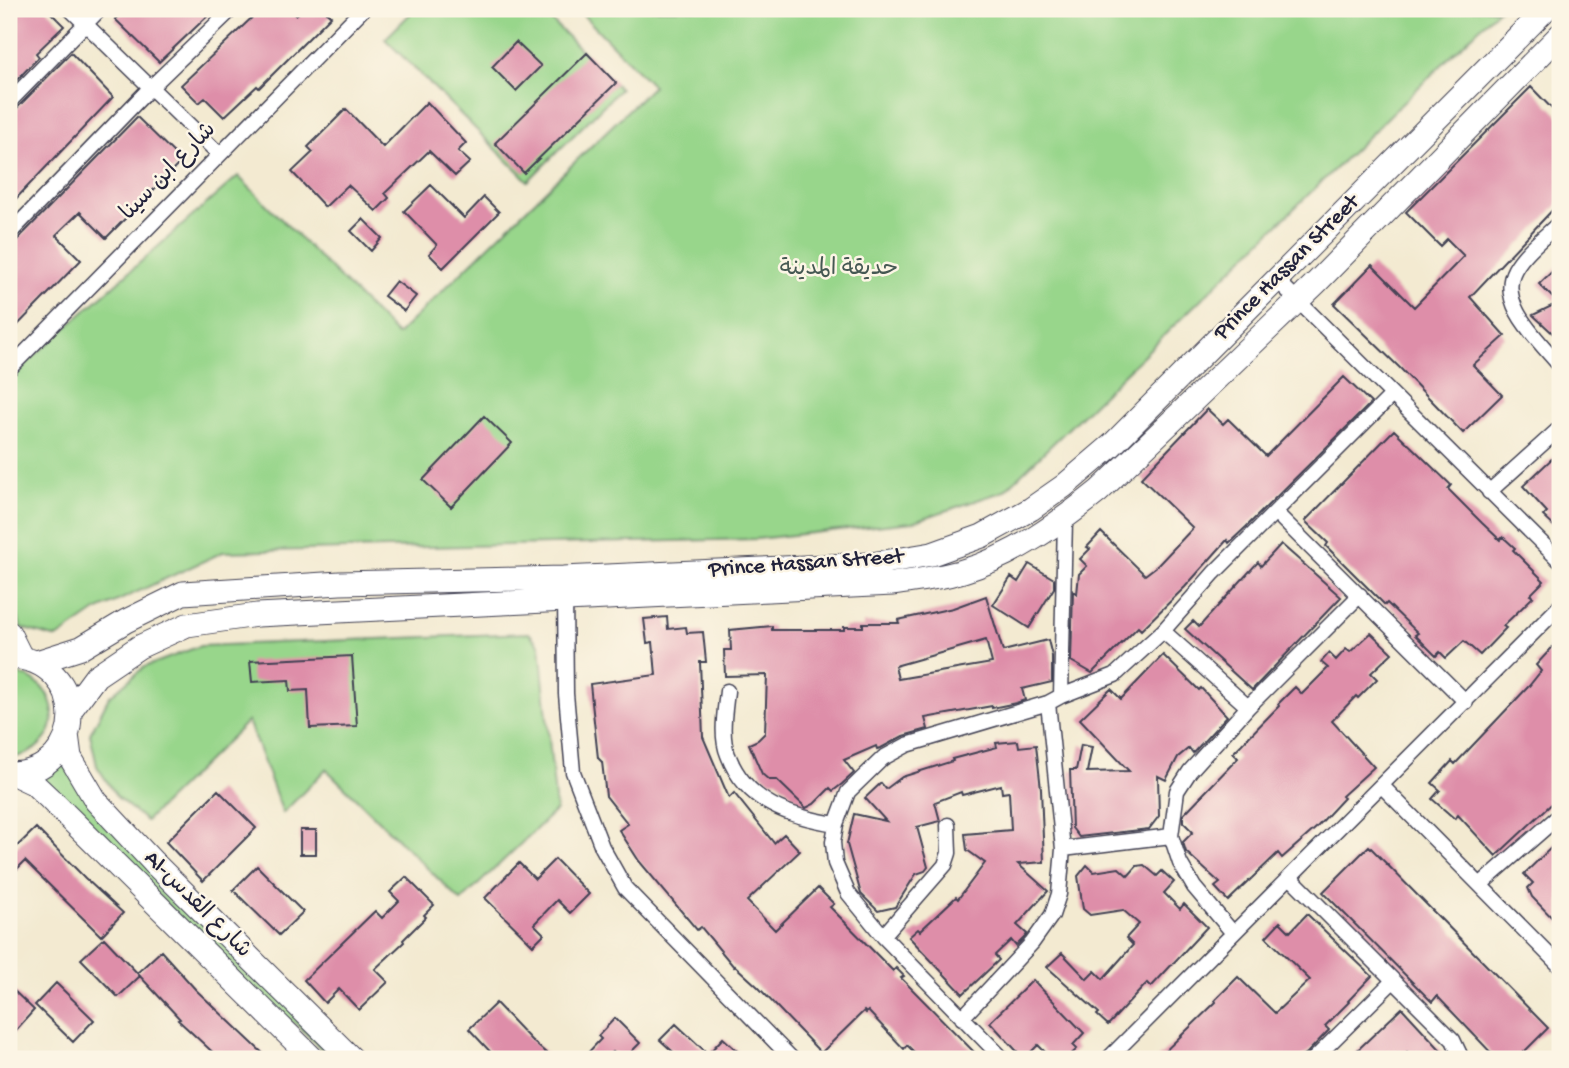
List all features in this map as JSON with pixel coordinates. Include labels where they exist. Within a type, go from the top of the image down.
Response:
[{"type":"main road","name":"Prince Hassan Street","points":[[70,711],[96,676],[139,646],[187,625],[257,615],[872,564],[932,554],[982,536],[1031,509],[1064,486],[1112,445],[1546,9]]},
{"type":"main road","name":"Prince Hassan Street","points":[[22,659],[81,648],[126,621],[183,593],[340,583],[564,589],[893,584],[962,571],[1006,554],[1065,519],[1099,491],[1297,300],[1560,35]]},
{"type":"main road","points":[[9,633],[22,659],[47,668],[63,687],[70,711],[68,734],[59,750],[47,762],[31,771],[11,774]]},
{"type":"main road","name":"Al-شارع القدس","points":[[68,734],[70,757],[96,801],[153,862],[352,1059]]},
{"type":"main road","name":"Al-شارع القدس","points":[[11,774],[33,783],[50,799],[313,1059]]},
{"type":"street","points":[[70,9],[219,153]]},
{"type":"street","points":[[9,102],[100,9]]},
{"type":"street","points":[[9,234],[150,88],[232,9]]},
{"type":"street","name":"شارع ابن سينا","points":[[9,368],[363,9]]},
{"type":"street","points":[[1560,222],[1515,270],[1511,283],[1511,298],[1518,314],[1560,366]]},
{"type":"street","points":[[1276,279],[1560,561]]},
{"type":"street","points":[[1003,1059],[883,936],[848,893],[835,863],[833,842],[836,824],[848,792],[883,758],[907,745],[1054,699],[1115,675],[1163,631],[1214,572],[1392,395]]},
{"type":"street","points":[[1489,492],[1560,428]]},
{"type":"street","points":[[1276,513],[1466,702]]},
{"type":"street","points":[[962,1018],[1032,943],[1052,915],[1059,894],[1063,849],[1054,699],[1065,519]]},
{"type":"street","points":[[564,589],[566,695],[573,772],[603,847],[625,888],[792,1059]]},
{"type":"street","points":[[1233,933],[1194,887],[1180,863],[1171,836],[1177,791],[1190,771],[1248,708],[1360,595]]},
{"type":"street","points":[[1108,1059],[1560,606]]},
{"type":"street","points":[[1163,631],[1248,708]]},
{"type":"street","points":[[727,691],[724,728],[727,754],[740,778],[760,798],[780,810],[800,818],[836,824]]},
{"type":"street","points":[[1382,786],[1560,966]]},
{"type":"street","points":[[1480,885],[1560,815]]},
{"type":"street","points":[[883,936],[945,865],[949,853],[948,825]]},
{"type":"street","points":[[1063,849],[1171,836]]},
{"type":"street","points":[[1291,878],[1453,1040],[1462,1059]]},
{"type":"street","points":[[1314,1059],[1393,981]]},
{"type":"green space","points":[[415,9],[540,9],[620,89],[528,181],[385,39]]},
{"type":"green space","name":"حديقة المدينة","points":[[577,9],[1499,9],[1004,491],[912,522],[757,539],[223,552],[96,611],[57,638],[21,628],[9,585],[9,383],[26,363],[238,176],[397,335],[653,86]]},
{"type":"green space","points":[[529,633],[540,646],[556,810],[461,901],[326,769],[283,813],[248,721],[146,821],[117,797],[97,766],[90,734],[109,697],[144,667],[200,646]]},
{"type":"green space","points":[[9,672],[28,677],[42,687],[50,700],[53,715],[50,729],[42,742],[29,752],[10,758]]},
{"type":"green space","points":[[61,762],[340,1059],[332,1059],[298,1026],[274,1010],[41,781],[55,771]]},
{"type":"building","points":[[9,9],[47,9],[64,26],[36,53],[39,57],[9,88]]},
{"type":"building","points":[[126,9],[215,9],[159,62],[115,19]]},
{"type":"building","points":[[261,9],[290,9],[296,15],[303,9],[323,9],[331,16],[259,88],[257,86],[224,117],[205,98],[199,103],[181,85]]},
{"type":"building","points":[[516,42],[541,66],[516,91],[492,67]]},
{"type":"building","points":[[71,53],[113,97],[9,206],[9,111],[16,109]]},
{"type":"building","points":[[587,53],[616,83],[524,173],[495,143]]},
{"type":"building","points":[[1531,87],[1560,117],[1560,202],[1470,297],[1505,336],[1473,365],[1502,395],[1463,433],[1334,304],[1372,265],[1414,307],[1464,256],[1447,239],[1440,246],[1406,212]]},
{"type":"building","points":[[427,102],[466,143],[458,151],[470,162],[455,176],[429,151],[385,193],[389,198],[376,211],[348,185],[325,207],[292,172],[313,152],[308,147],[346,109],[383,147]]},
{"type":"building","points":[[137,117],[182,161],[106,238],[80,212],[56,235],[81,260],[9,334],[9,243],[16,241]]},
{"type":"building","points":[[431,185],[464,218],[484,197],[499,212],[443,268],[429,254],[437,245],[404,211]]},
{"type":"building","points":[[363,219],[382,238],[371,251],[351,231]]},
{"type":"building","points":[[1560,264],[1560,340],[1533,315],[1558,303],[1539,284]]},
{"type":"building","points":[[396,281],[416,296],[404,311],[384,296]]},
{"type":"building","points":[[1344,377],[1371,403],[1246,527],[1229,543],[1227,540],[1185,587],[1141,630],[1138,627],[1092,673],[1071,661],[1073,591],[1077,594],[1079,574],[1087,566],[1080,559],[1090,549],[1087,547],[1101,532],[1145,575],[1193,528],[1141,478],[1207,409],[1223,424],[1228,419],[1266,456]]},
{"type":"building","points":[[484,416],[512,443],[451,507],[423,480]]},
{"type":"building","points":[[1394,430],[1451,485],[1448,489],[1500,540],[1503,537],[1515,548],[1513,550],[1544,581],[1530,595],[1533,597],[1503,626],[1506,628],[1480,655],[1464,641],[1446,658],[1440,652],[1436,656],[1415,635],[1418,633],[1387,603],[1385,605],[1305,521]]},
{"type":"building","points":[[1560,451],[1560,532],[1543,516],[1547,512],[1523,486]]},
{"type":"building","points":[[1281,544],[1341,597],[1252,690],[1185,629],[1193,621],[1199,627],[1258,562],[1261,566]]},
{"type":"building","points":[[1029,564],[1054,579],[1054,588],[1029,628],[993,605],[1011,577],[1018,582]]},
{"type":"building","points":[[986,596],[1003,651],[1048,640],[1052,656],[1052,682],[1022,689],[1025,700],[1016,703],[925,718],[928,729],[844,760],[854,773],[833,791],[830,788],[806,808],[777,780],[769,780],[762,774],[749,744],[765,733],[767,675],[725,676],[724,650],[731,650],[730,630],[772,626],[772,630],[844,630],[844,627],[863,627],[863,623],[899,623],[898,620],[953,608]],"holes":[[[986,640],[992,663],[898,679],[895,666]]]},
{"type":"building","points":[[667,617],[668,629],[686,627],[687,633],[703,632],[706,662],[700,662],[703,737],[729,798],[734,793],[774,843],[784,834],[800,851],[747,901],[775,930],[818,888],[834,904],[830,907],[893,971],[896,968],[904,976],[901,978],[981,1059],[921,1059],[907,1045],[904,1049],[868,1011],[864,1011],[821,1053],[758,987],[734,967],[701,927],[697,930],[639,861],[619,830],[628,824],[606,796],[602,762],[598,758],[590,684],[656,675],[653,642],[647,643],[644,619]]},
{"type":"building","points":[[1371,633],[1392,653],[1371,673],[1377,679],[1332,721],[1374,767],[1342,796],[1344,798],[1316,828],[1282,858],[1278,853],[1228,901],[1215,887],[1220,883],[1186,852],[1183,842],[1193,832],[1183,822],[1183,815],[1238,758],[1233,753],[1278,704],[1295,687],[1302,694],[1328,668],[1321,662],[1329,653],[1336,660],[1346,649],[1350,652]]},
{"type":"building","points":[[1560,639],[1560,796],[1496,856],[1458,815],[1455,819],[1432,799],[1440,790],[1432,783],[1452,761],[1455,764],[1529,686],[1541,671],[1536,665]]},
{"type":"building","points":[[1163,655],[1199,690],[1201,688],[1227,716],[1193,753],[1189,748],[1178,757],[1166,780],[1158,776],[1159,816],[1149,829],[1079,837],[1072,828],[1070,770],[1076,770],[1081,745],[1092,747],[1087,772],[1129,771],[1080,719],[1111,689],[1121,699]]},
{"type":"building","points":[[352,656],[357,726],[310,728],[308,690],[290,691],[289,680],[252,682],[250,661]]},
{"type":"building","points":[[1018,741],[1019,747],[1036,745],[1044,862],[1018,864],[1048,891],[1017,925],[1027,934],[1025,937],[1016,946],[1011,940],[995,955],[999,960],[963,994],[909,937],[918,929],[920,931],[956,897],[958,899],[985,863],[967,850],[965,834],[1011,830],[1009,792],[1002,793],[1001,785],[962,795],[961,792],[935,802],[940,821],[917,827],[928,867],[916,874],[895,907],[878,911],[861,894],[847,844],[854,814],[886,821],[865,798],[881,783],[886,789],[902,777],[953,761],[952,759],[997,747],[996,743]]},
{"type":"building","points":[[218,790],[256,828],[203,881],[166,842]]},
{"type":"building","points":[[36,828],[123,913],[101,936],[25,861],[9,877],[9,854]]},
{"type":"building","points":[[300,830],[316,830],[316,854],[300,854]]},
{"type":"building","points":[[1560,839],[1560,926],[1532,897],[1528,888],[1533,883],[1524,874]]},
{"type":"building","points":[[1369,846],[1548,1028],[1517,1059],[1497,1059],[1437,996],[1432,1002],[1323,892]]},
{"type":"building","points":[[555,859],[589,894],[570,913],[557,900],[534,924],[544,934],[533,945],[485,898],[519,863],[535,879]]},
{"type":"building","points":[[1087,865],[1094,872],[1119,868],[1128,876],[1137,866],[1144,865],[1157,876],[1162,871],[1174,882],[1164,893],[1180,909],[1184,904],[1207,927],[1151,987],[1147,983],[1108,1025],[1097,1015],[1099,1013],[1047,967],[1062,953],[1087,979],[1095,971],[1103,979],[1133,945],[1126,938],[1139,924],[1123,910],[1090,915],[1083,909],[1078,876]]},
{"type":"building","points":[[257,866],[303,912],[279,935],[233,890]]},
{"type":"building","points":[[406,877],[434,905],[404,942],[375,969],[388,982],[359,1010],[339,989],[325,1003],[304,980],[375,911],[382,918],[399,901],[390,892]]},
{"type":"building","points":[[1307,914],[1372,976],[1325,1026],[1329,1030],[1307,1053],[1298,1059],[1157,1059],[1238,977],[1275,1013],[1310,980],[1266,937],[1280,922],[1290,932]]},
{"type":"building","points":[[104,938],[140,976],[118,997],[81,959]]},
{"type":"building","points":[[161,951],[196,990],[269,1059],[220,1059],[178,1020],[180,1019],[137,973]]},
{"type":"building","points":[[1033,980],[1084,1033],[1073,1045],[1077,1049],[1066,1059],[1052,1059],[1038,1045],[1024,1059],[990,1022]]},
{"type":"building","points":[[56,983],[94,1020],[73,1042],[35,1005]]},
{"type":"building","points":[[9,986],[34,1010],[9,1038]]},
{"type":"building","points":[[496,1003],[553,1059],[497,1059],[469,1029]]},
{"type":"building","points":[[1402,1008],[1449,1059],[1414,1059],[1407,1052],[1401,1058],[1398,1054],[1393,1059],[1348,1059]]},
{"type":"building","points":[[615,1018],[640,1043],[632,1051],[640,1059],[621,1059],[613,1052],[605,1059],[582,1059],[601,1039],[598,1036]]},
{"type":"building","points":[[676,1024],[708,1054],[723,1038],[746,1059],[681,1059],[660,1040]]}]
